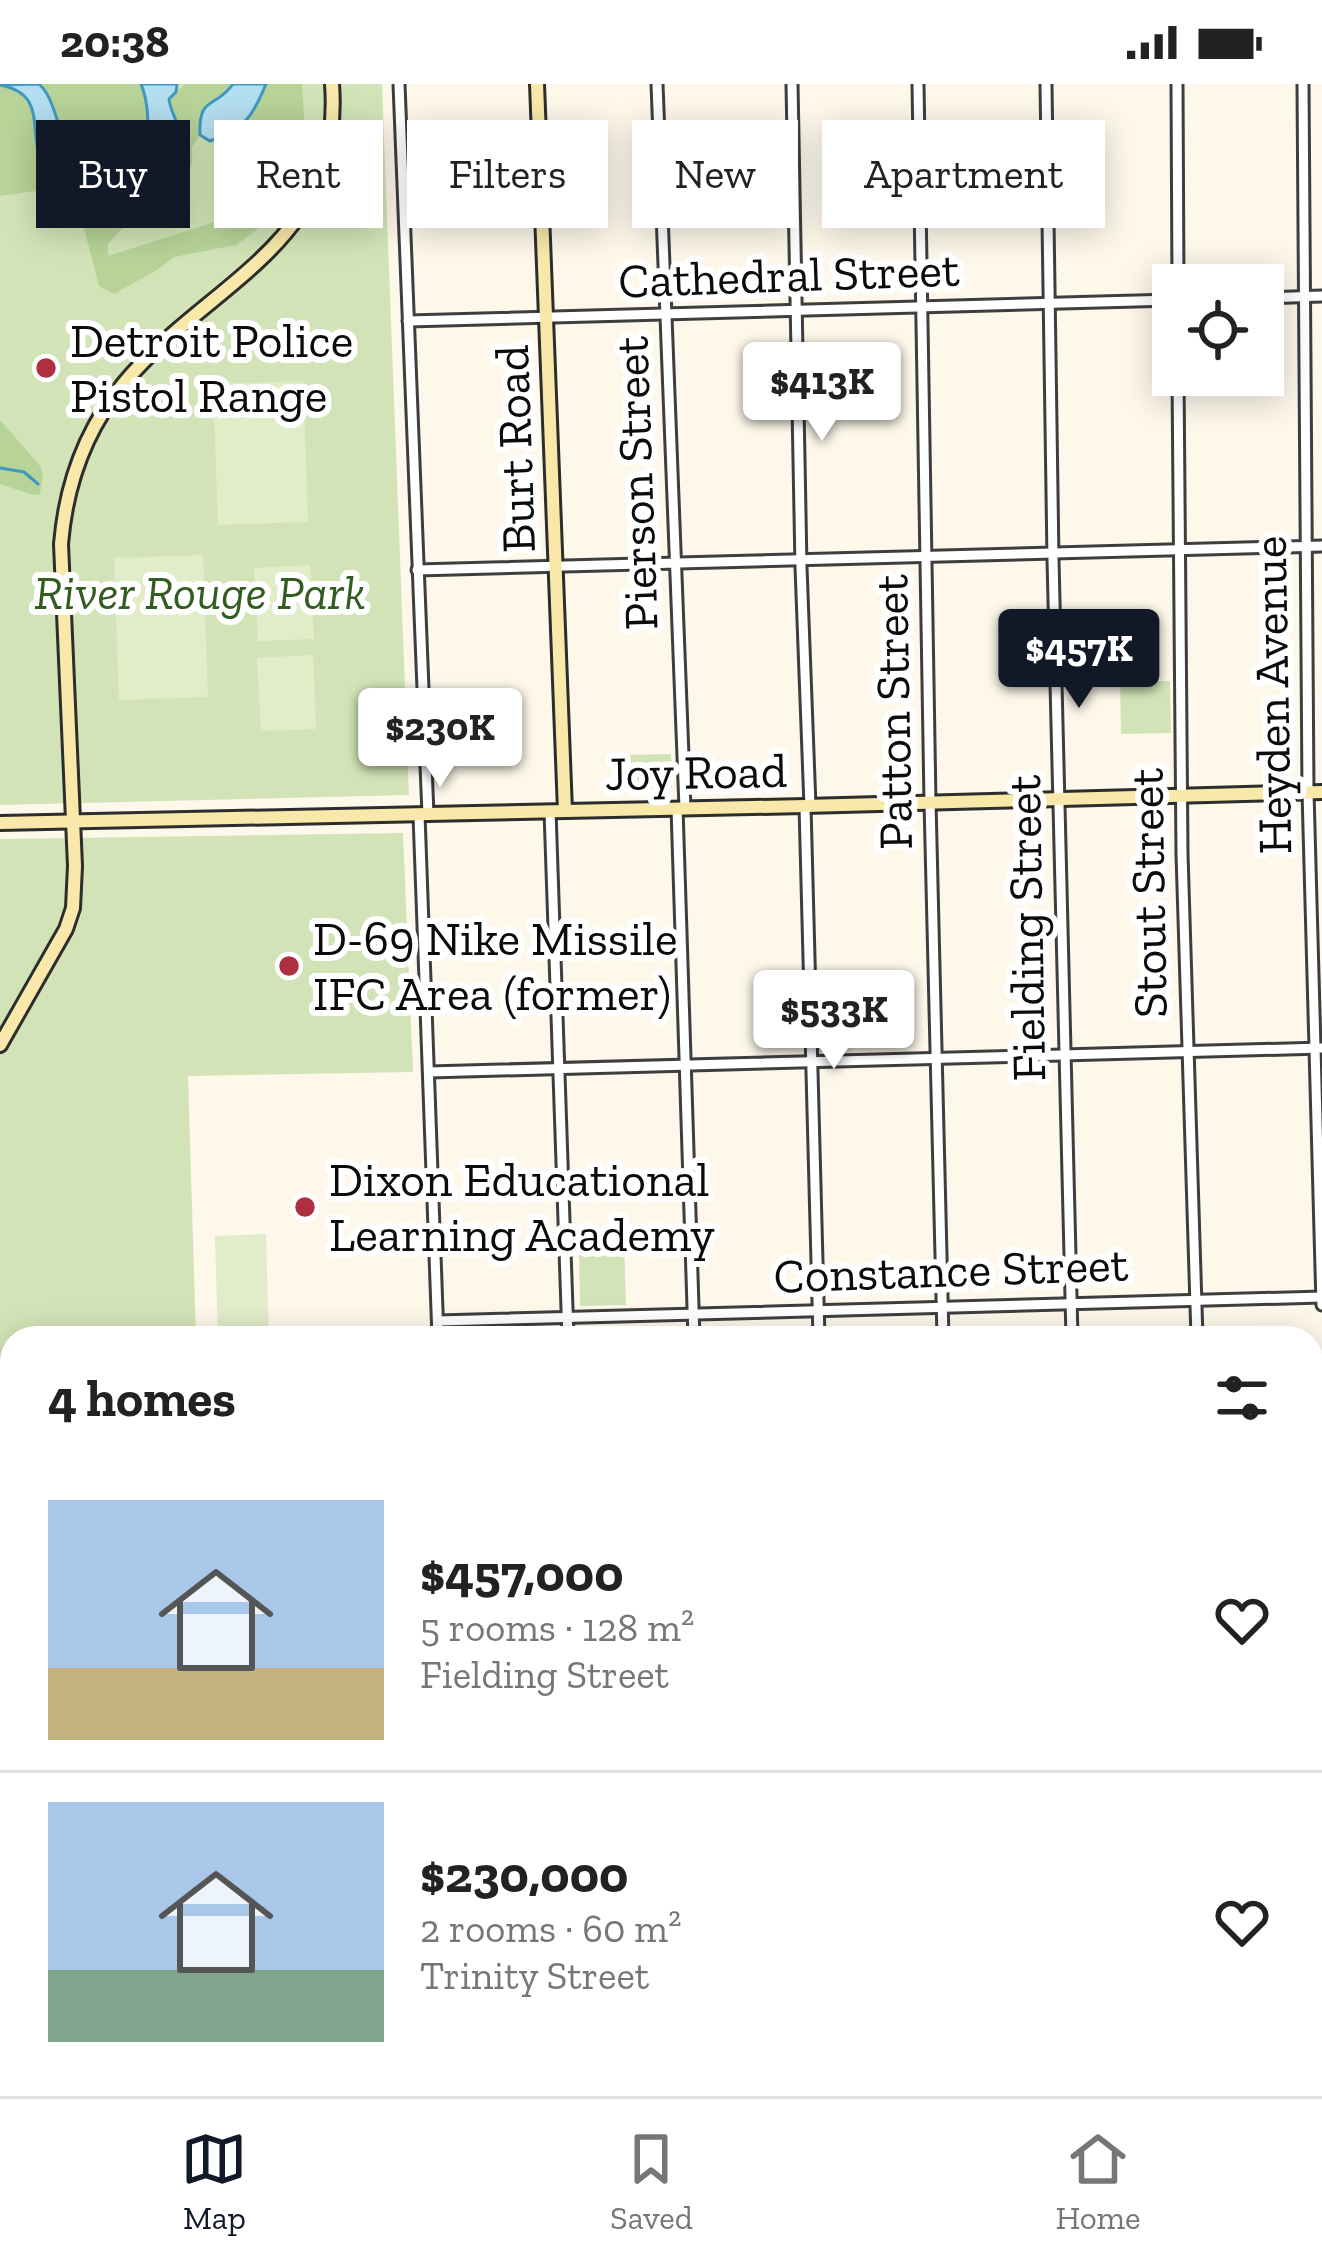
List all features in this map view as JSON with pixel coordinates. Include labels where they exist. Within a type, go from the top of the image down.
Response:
[{"type":"street","points":[[0,1045],[69,920],[75,887],[61,544],[77,464],[100,416],[133,373],[269,253],[298,218],[327,154],[332,84]]},
{"type":"street","points":[[399,84],[438,1326]]},
{"type":"street","name":"Burt Road","points":[[537,84],[555,566],[559,1068],[567,1326]]},
{"type":"street","name":"Pierson Street","points":[[657,84],[675,563],[694,1326]]},
{"type":"street","points":[[792,84],[819,1326]]},
{"type":"street","name":"Patton Street","points":[[918,84],[944,1326]]},
{"type":"street","name":"Fielding Street","points":[[1046,84],[1072,1326]]},
{"type":"street","points":[[1177,84],[1178,264]]},
{"type":"street","name":"Heyden Avenue","points":[[1303,84],[1306,546],[1315,792],[1322,1300]]},
{"type":"street","points":[[1284,297],[1322,296]]},
{"type":"street","name":"Cathedral Street","points":[[408,321],[1152,301]]},
{"type":"street","name":"Stout Street","points":[[1178,396],[1181,795],[1197,1326]]},
{"type":"street","points":[[417,570],[1322,546]]},
{"type":"street","name":"Joy Road","points":[[0,823],[1315,792]]},
{"type":"street","points":[[429,1072],[1318,1048]]},
{"type":"street","name":"Constance Street","points":[[438,1321],[1322,1300]]},
{"type":"green space","name":"River Rouge Park","points":[[0,84],[382,84],[409,795],[0,805]]},
{"type":"green space","points":[[39,84],[141,84],[146,99],[147,120],[57,120]]},
{"type":"green space","points":[[185,84],[233,84],[199,116],[200,135],[192,147],[190,167],[190,120],[176,120],[169,99]]},
{"type":"green space","points":[[266,84],[302,84],[304,120],[248,120]]},
{"type":"green space","points":[[0,85],[16,90],[32,108],[36,191],[0,196]]},
{"type":"green space","points":[[214,222],[214,228],[259,228],[236,245],[174,257],[114,294],[99,286],[84,228],[123,228],[108,244],[108,256]]},
{"type":"green space","points":[[303,381],[308,522],[218,525],[213,384]]},
{"type":"green space","points":[[0,420],[40,466],[40,494],[0,484]]},
{"type":"green space","points":[[203,555],[208,697],[119,700],[114,558]]},
{"type":"green space","points":[[310,565],[314,639],[258,641],[254,568]]},
{"type":"green space","points":[[313,655],[316,729],[261,731],[257,658]]},
{"type":"green space","points":[[1170,681],[1171,733],[1121,734],[1120,682]]},
{"type":"green space","points":[[671,754],[672,788],[618,790],[617,755]]},
{"type":"green space","points":[[403,833],[413,1072],[188,1076],[196,1326],[0,1326],[0,839]]},
{"type":"green space","points":[[266,1234],[269,1326],[218,1326],[215,1236]]},
{"type":"green space","points":[[624,1243],[626,1305],[580,1306],[579,1245]]},
{"type":"water","points":[[39,84],[57,120],[36,120],[36,138],[30,104],[14,89],[0,85]]},
{"type":"water","points":[[141,84],[177,84],[169,99],[176,120],[148,120]]},
{"type":"water","points":[[233,84],[266,84],[246,120],[214,120],[210,141],[200,135],[202,114]]},
{"type":"waterway","points":[[0,468],[24,472],[38,484]]},
{"type":"place","name":"Detroit Police Pistol Range","points":[[46,368]]},
{"type":"place","name":"D-69 Nike Missile IFC Area (former)","points":[[289,966]]},
{"type":"place","name":"Dixon Educational Learning Academy","points":[[305,1207]]}]
